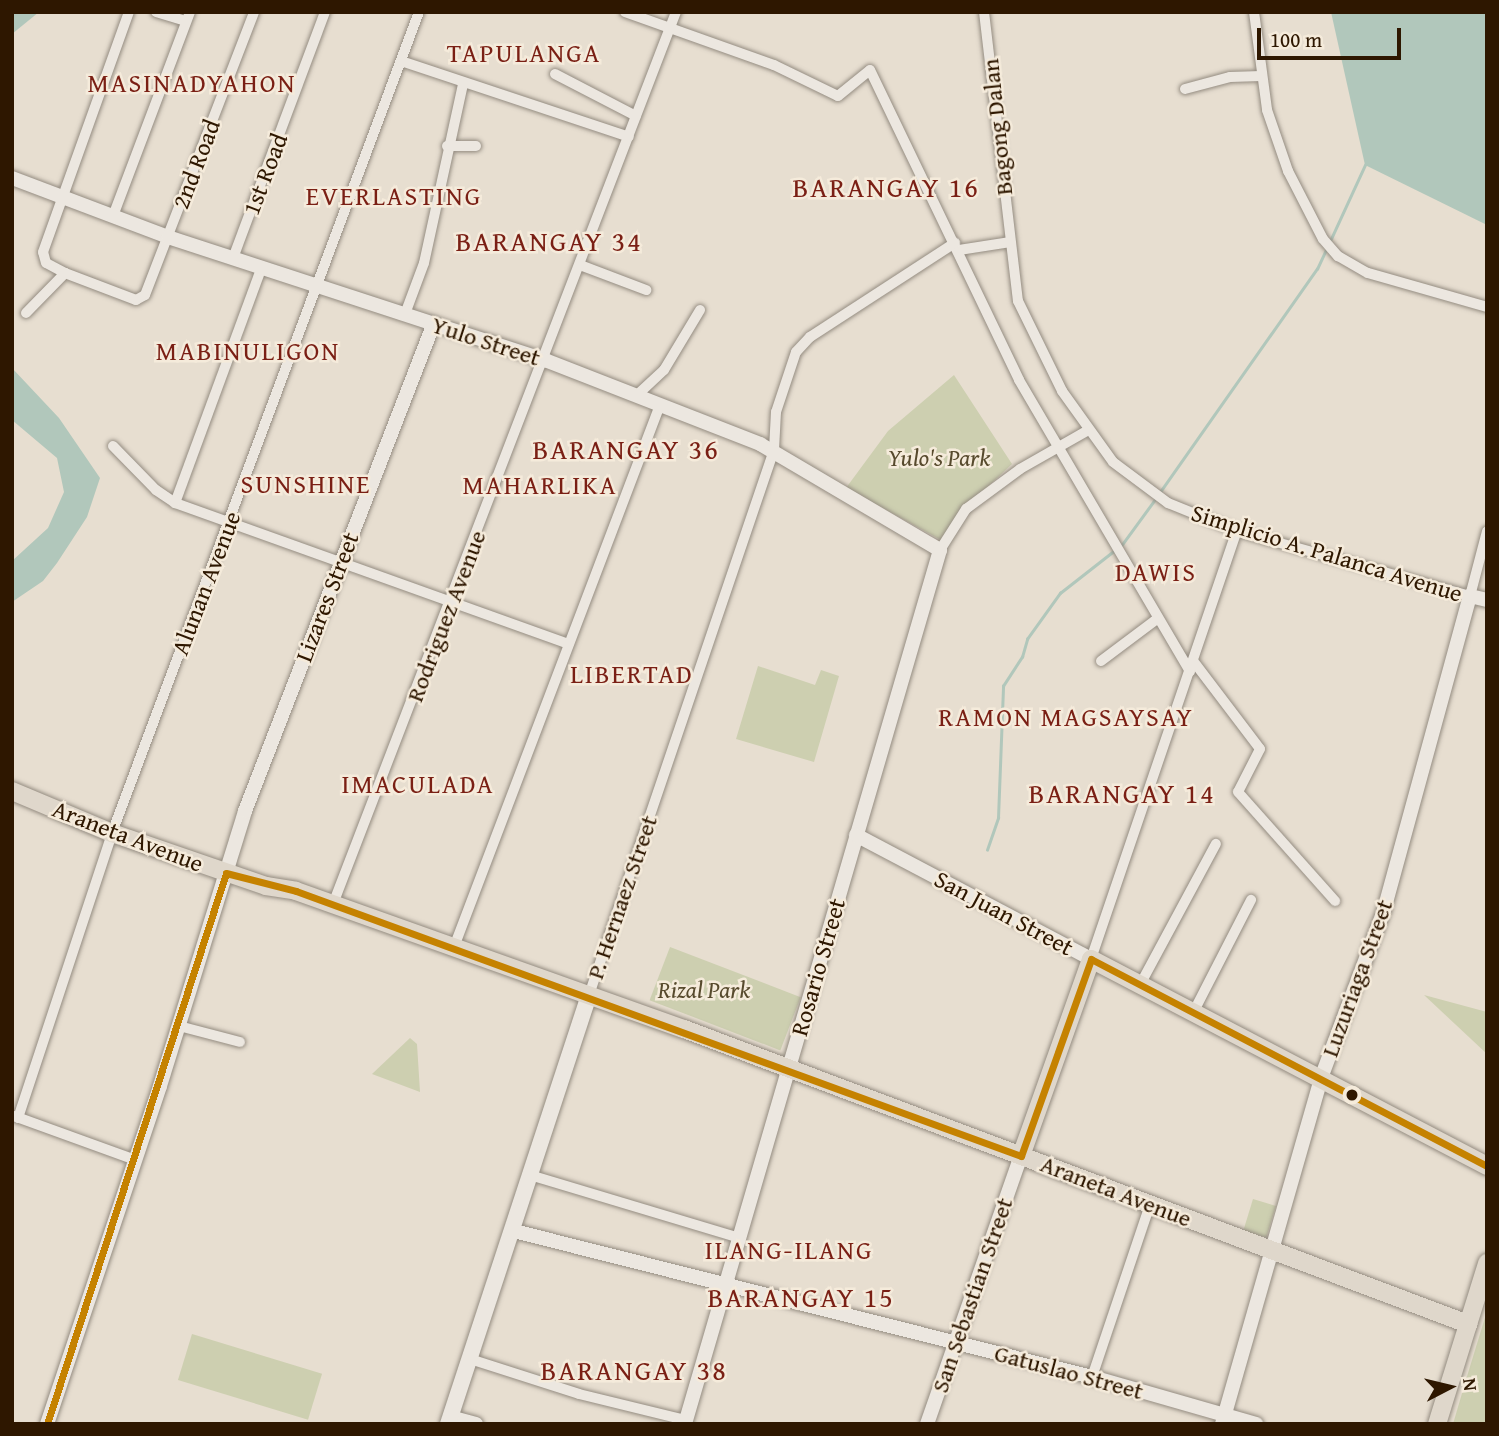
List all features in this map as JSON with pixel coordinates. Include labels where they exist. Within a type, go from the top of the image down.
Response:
[{"type":"main road","name":"Araneta Avenue","points":[[12,791],[112,833],[226,873],[333,904],[790,1068],[1468,1324]]},
{"type":"main road","name":"San Juan Street","points":[[1091,959],[1487,1167]]},
{"type":"main road","name":"San Sebastian Street","points":[[1021,1156],[1091,959]]},
{"type":"main road","name":"P. Hernaez Street","points":[[449,1420],[533,1176],[589,995]]},
{"type":"main road","points":[[1437,1424],[1487,1263]]},
{"type":"street","points":[[26,313],[65,273],[43,257],[59,197],[130,12]]},
{"type":"street","points":[[113,216],[188,17],[156,12]]},
{"type":"street","name":"2nd Road","points":[[65,273],[141,299],[168,237],[254,12]]},
{"type":"street","name":"1st Road","points":[[233,258],[326,12]]},
{"type":"street","name":"Alunan Avenue","points":[[15,1117],[112,833],[419,12]]},
{"type":"street","points":[[625,12],[774,65],[838,96],[870,70],[1019,380],[1157,619],[1192,667],[1260,750],[1238,792],[1335,901]]},
{"type":"street","name":"Rodriguez Avenue","points":[[333,904],[452,601],[676,12]]},
{"type":"street","name":"Bagong Dalan","points":[[984,12],[1014,286],[1027,324],[1087,431]]},
{"type":"street","points":[[1254,12],[1261,76],[1282,157],[1324,239],[1338,257],[1368,273],[1487,307]]},
{"type":"street","points":[[401,61],[463,84],[629,137]]},
{"type":"street","points":[[555,74],[636,116]]},
{"type":"street","points":[[1185,89],[1230,77],[1261,76]]},
{"type":"street","points":[[405,314],[424,263],[447,146],[463,84]]},
{"type":"street","points":[[447,146],[475,146]]},
{"type":"street","name":"Yulo Street","points":[[12,178],[168,237],[545,359],[774,450],[940,551]]},
{"type":"street","points":[[957,247],[1010,242]]},
{"type":"street","name":"P. Hernaez Street","points":[[589,995],[774,450],[776,412],[799,346],[957,247]]},
{"type":"street","points":[[580,265],[646,290]]},
{"type":"street","points":[[175,503],[262,267]]},
{"type":"street","points":[[636,396],[664,370],[700,310]]},
{"type":"street","name":"Lizares Street","points":[[47,1424],[178,1026],[245,811],[434,324]]},
{"type":"street","points":[[454,947],[660,405]]},
{"type":"street","points":[[940,551],[966,509],[1057,446],[1087,431]]},
{"type":"street","name":"Simplicio A. Palanca Avenue","points":[[1087,431],[1144,489],[1168,503],[1237,531],[1487,600]]},
{"type":"street","points":[[113,446],[175,503],[569,644]]},
{"type":"street","name":"San Sebastian Street","points":[[1091,959],[1237,531]]},
{"type":"street","name":"Luzuriaga Street","points":[[1223,1419],[1321,1078],[1374,941],[1487,531]]},
{"type":"street","name":"Rosario Street","points":[[686,1422],[940,551]]},
{"type":"street","points":[[1101,661],[1157,619]]},
{"type":"street","name":"San Juan Street","points":[[856,835],[1091,959]]},
{"type":"street","points":[[1141,984],[1216,844]]},
{"type":"street","points":[[1194,1011],[1251,900]]},
{"type":"street","points":[[178,1026],[240,1042]]},
{"type":"street","points":[[15,1117],[133,1158]]},
{"type":"street","name":"San Sebastian Street","points":[[927,1424],[1021,1156]]},
{"type":"street","points":[[533,1176],[740,1238]]},
{"type":"street","points":[[1092,1377],[1150,1205]]},
{"type":"street","name":"Gatuslao Street","points":[[514,1231],[1092,1377],[1223,1419],[1256,1424]]},
{"type":"street","points":[[470,1359],[686,1422]]},
{"type":"street","points":[[449,1420],[476,1424]]},
{"type":"green space","name":"Yulo's Park","points":[[954,375],[1012,464],[964,509],[941,540],[846,488],[888,431]]},
{"type":"green space","points":[[758,666],[815,685],[821,670],[839,676],[814,762],[736,739]]},
{"type":"green space","name":"Rizal Park","points":[[670,947],[801,997],[780,1050],[650,1000]]},
{"type":"green space","points":[[1424,995],[1487,1012],[1487,1054]]},
{"type":"green space","points":[[410,1038],[417,1044],[420,1092],[372,1074]]},
{"type":"green space","points":[[1253,1199],[1276,1206],[1266,1238],[1243,1231]]},
{"type":"green space","points":[[1487,1311],[1487,1424],[1453,1424],[1468,1373]]},
{"type":"green space","points":[[192,1334],[322,1374],[308,1420],[178,1380]]},
{"type":"shaded area","points":[[12,12],[39,12],[12,34]]},
{"type":"shaded area","points":[[1331,12],[1487,12],[1487,225],[1365,165]]},
{"type":"shaded area","points":[[12,368],[59,418],[100,478],[87,517],[57,563],[43,581],[12,602],[12,561],[48,528],[64,492],[57,458],[12,420]]},
{"type":"waterway","points":[[1330,241],[1365,165]]},
{"type":"waterway","points":[[1160,492],[1317,269],[1326,250]]},
{"type":"waterway","points":[[1121,546],[1156,498]]},
{"type":"waterway","points":[[987,850],[998,818],[1003,686],[1022,657],[1027,639],[1060,593],[1115,550]]},
{"type":"transit line","points":[[47,1424],[226,873],[296,891],[1021,1156],[1091,959],[1487,1166]]},
{"type":"district","name":"TAPULANGA","points":[[524,53]]},
{"type":"district","name":"MASINADYAHON","points":[[192,83]]},
{"type":"district","name":"BARANGAY 16","points":[[886,187]]},
{"type":"district","name":"EVERLASTING","points":[[394,196]]},
{"type":"district","name":"BARANGAY 34","points":[[549,241]]},
{"type":"district","name":"MABINULIGON","points":[[248,351]]},
{"type":"district","name":"BARANGAY 36","points":[[626,449]]},
{"type":"district","name":"SUNSHINE","points":[[306,484]]},
{"type":"district","name":"MAHARLIKA","points":[[540,485]]},
{"type":"district","name":"DAWIS","points":[[1156,572]]},
{"type":"district","name":"LIBERTAD","points":[[632,674]]},
{"type":"district","name":"RAMON MAGSAYSAY","points":[[1066,717]]},
{"type":"district","name":"IMACULADA","points":[[418,784]]},
{"type":"district","name":"BARANGAY 14","points":[[1122,793]]},
{"type":"district","name":"ILANG-ILANG","points":[[789,1250]]},
{"type":"district","name":"BARANGAY 15","points":[[801,1297]]},
{"type":"district","name":"BARANGAY 38","points":[[634,1370]]}]
